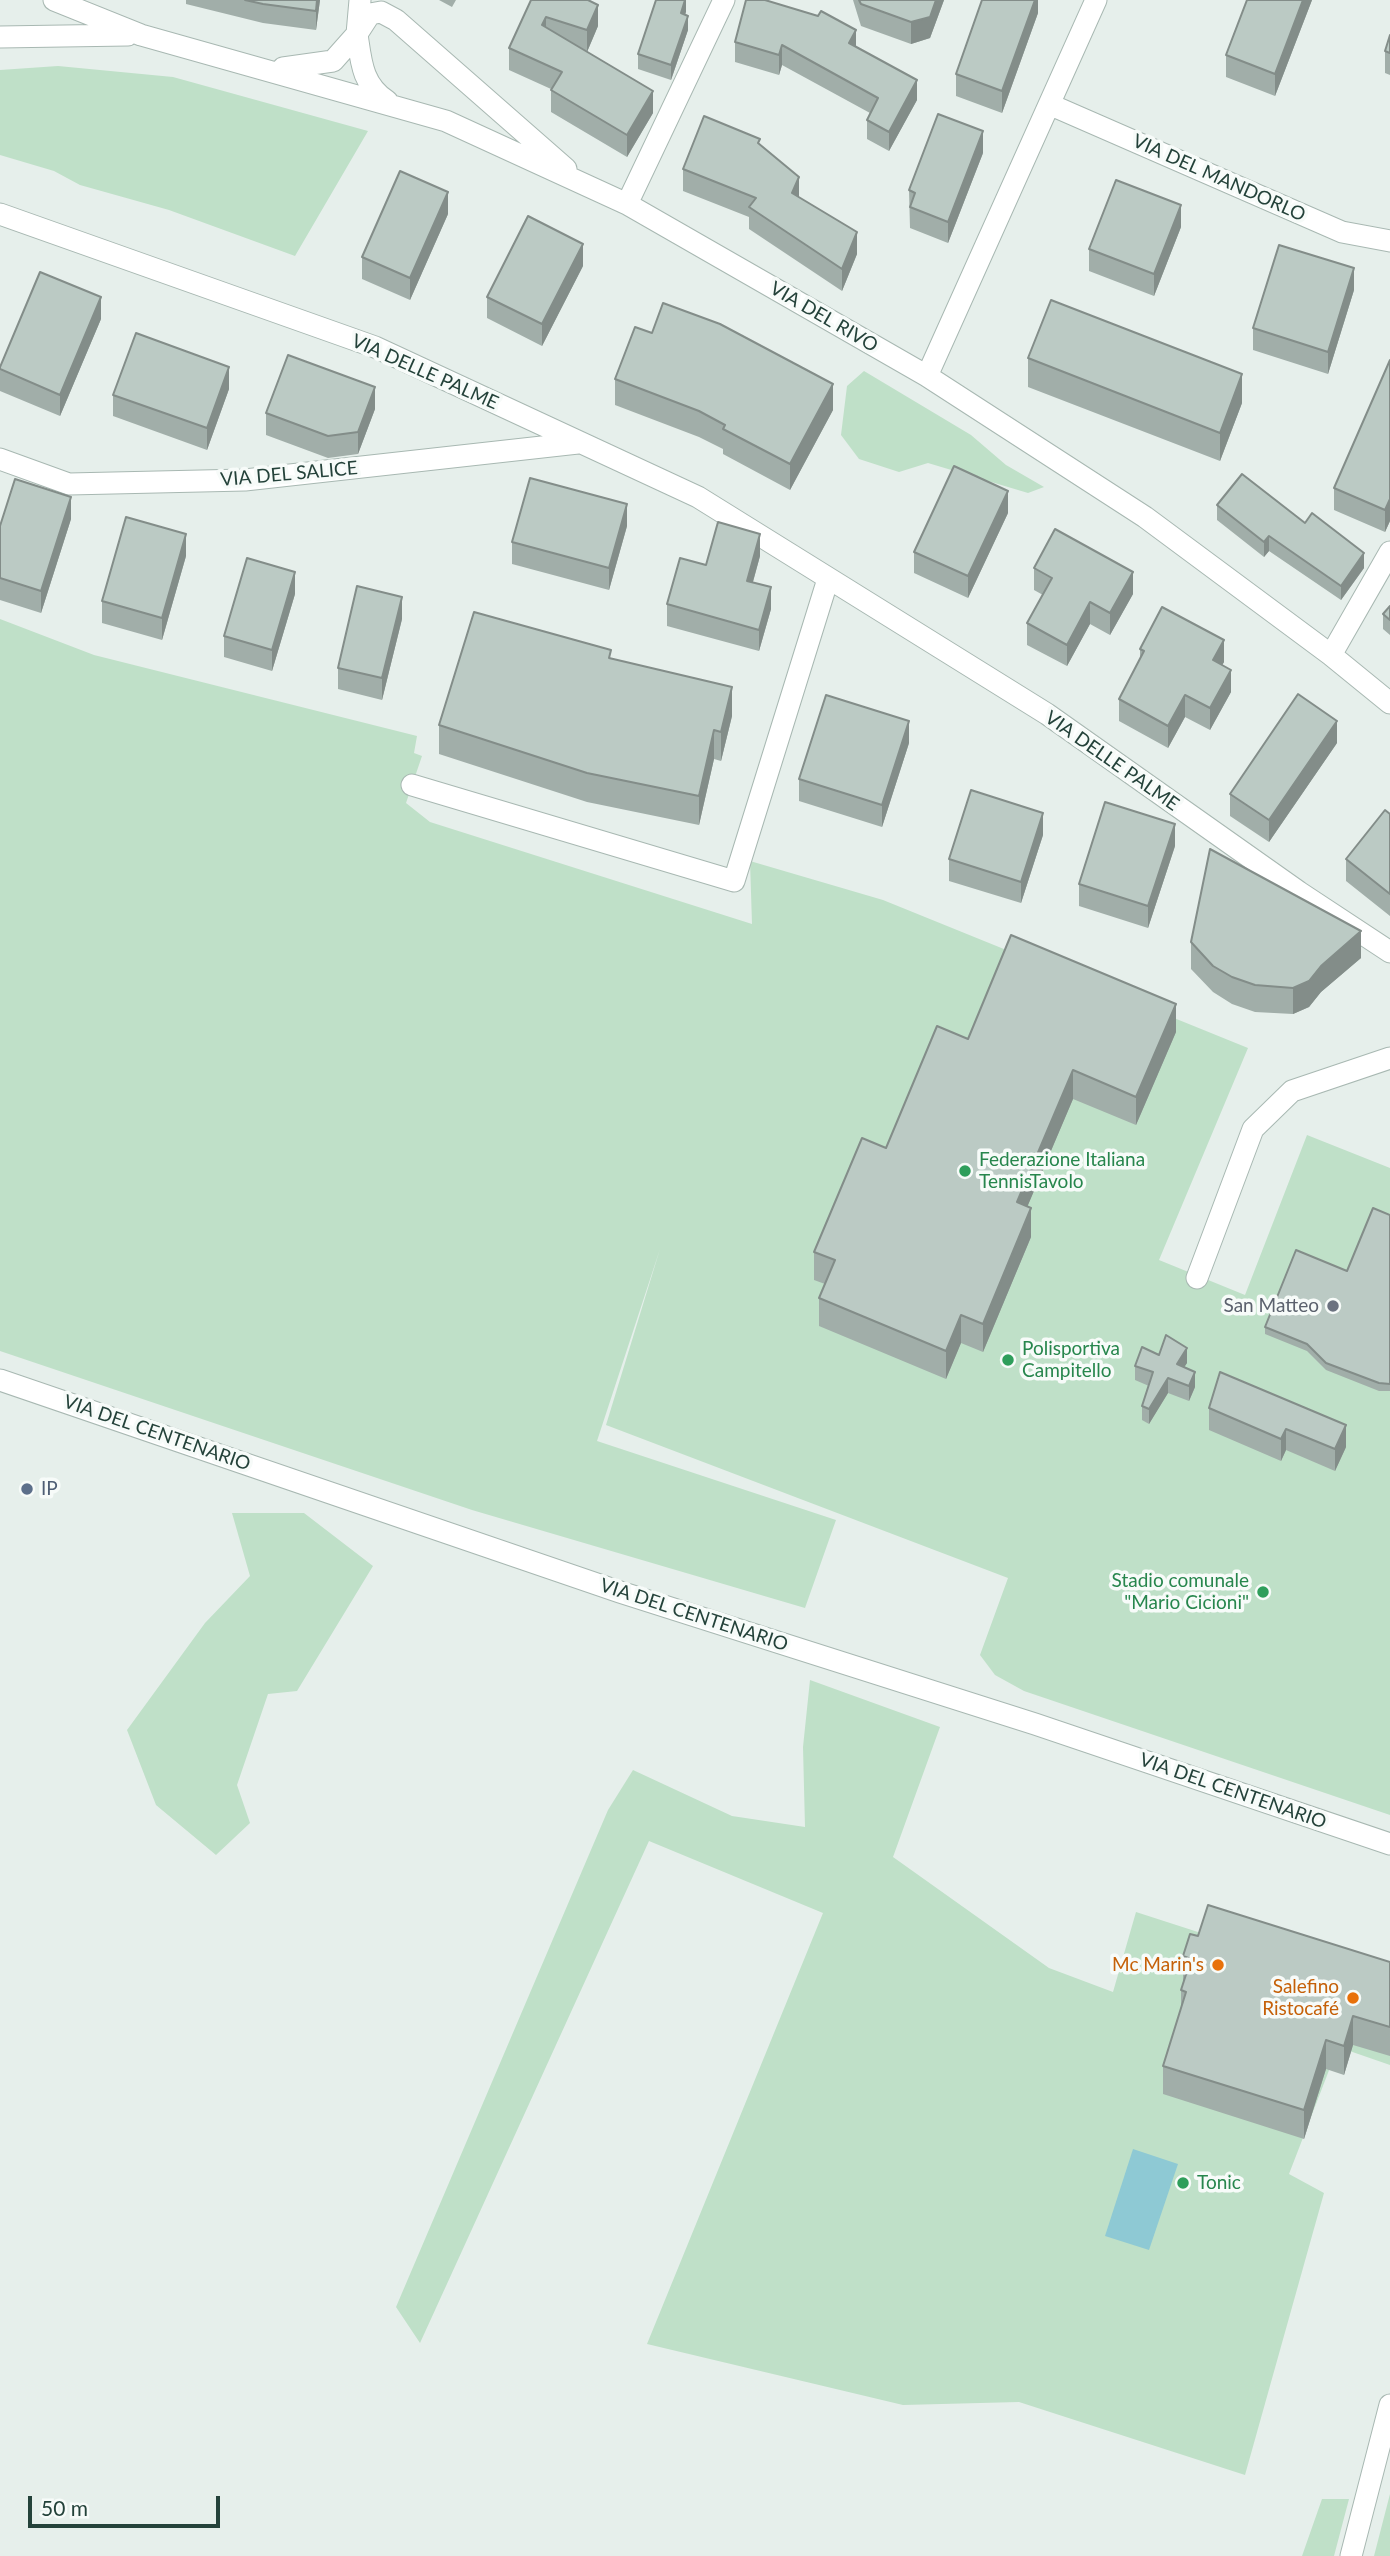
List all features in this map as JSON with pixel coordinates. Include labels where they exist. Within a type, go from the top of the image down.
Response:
[{"type":"street","points":[[54,0],[141,35]]},
{"type":"street","points":[[360,0],[356,34],[365,79],[376,94],[388,103]]},
{"type":"street","points":[[627,204],[724,0]]},
{"type":"street","points":[[927,376],[1096,0]]},
{"type":"street","points":[[271,69],[333,61],[370,14],[381,12],[396,20],[584,185]]},
{"type":"street","points":[[0,37],[141,35]]},
{"type":"street","name":"VIA DEL RIVO","points":[[141,35],[271,69],[446,121],[627,204],[927,376],[1145,517],[1331,655],[1390,703]]},
{"type":"street","name":"VIA DEL MANDORLO","points":[[1051,105],[1342,232],[1390,241]]},
{"type":"street","name":"VIA DELLE PALME","points":[[0,215],[374,347],[698,497],[1047,714],[1299,892],[1390,952]]},
{"type":"street","name":"VIA DEL SALICE","points":[[0,459],[69,484],[246,480],[580,443]]},
{"type":"street","points":[[1331,655],[1390,552]]},
{"type":"street","points":[[412,785],[734,881],[828,579]]},
{"type":"street","points":[[1197,1278],[1252,1129],[1292,1091],[1390,1058]]},
{"type":"street","name":"VIA DEL CENTENARIO","points":[[0,1380],[607,1588],[1035,1724],[1390,1844]]},
{"type":"street","points":[[1351,2556],[1390,2405]]},
{"type":"green space","points":[[58,66],[173,77],[368,131],[295,256],[169,210],[80,185],[54,171],[0,155],[0,70]]},
{"type":"green space","points":[[864,371],[971,435],[1006,465],[1044,487],[1028,493],[928,463],[899,472],[859,459],[841,435],[847,386]]},
{"type":"green space","points":[[0,619],[94,655],[417,736],[414,753],[422,756],[406,803],[430,822],[752,924],[750,861],[883,900],[1248,1048],[1159,1260],[1245,1295],[1307,1135],[1390,1168],[1390,1815],[1024,1691],[995,1675],[980,1655],[1008,1578],[606,1425],[660,1249],[597,1441],[836,1520],[805,1608],[472,1510],[0,1351]]},
{"type":"green space","points":[[232,1513],[304,1513],[373,1566],[297,1691],[268,1694],[237,1785],[250,1823],[216,1855],[156,1805],[127,1730],[205,1623],[250,1576]]},
{"type":"green space","points":[[810,1680],[940,1727],[893,1857],[1049,1968],[1113,1992],[1136,1912],[1390,1994],[1390,2065],[1338,2047],[1289,2174],[1324,2193],[1245,2475],[1019,2402],[903,2405],[647,2344],[823,1913],[649,1841],[420,2343],[396,2307],[608,1810],[633,1770],[732,1816],[805,1827],[803,1747]]},
{"type":"green space","points":[[1390,2494],[1390,2556],[1374,2556]]},
{"type":"green space","points":[[1322,2499],[1349,2499],[1334,2556],[1302,2556]]},
{"type":"water","points":[[1133,2149],[1178,2164],[1149,2250],[1105,2236]]},
{"type":"building","points":[[245,0],[317,0],[316,11]]},
{"type":"building","points":[[531,0],[588,0],[598,5],[587,30],[546,17],[542,25],[653,91],[627,135],[551,90],[562,72],[509,48]]},
{"type":"building","points":[[656,0],[685,0],[681,13],[688,16],[671,65],[638,54]]},
{"type":"building","points":[[746,0],[765,0],[818,16],[821,11],[856,30],[849,43],[917,80],[889,132],[867,120],[878,98],[782,45],[779,55],[735,42]]},
{"type":"building","points":[[859,0],[936,0],[930,17],[911,22],[861,4]]},
{"type":"building","points":[[982,0],[1035,0],[1002,91],[956,74]]},
{"type":"building","points":[[1247,0],[1303,0],[1275,74],[1226,55]]},
{"type":"building","points":[[1390,35],[1390,53],[1385,51]]},
{"type":"building","points":[[938,114],[983,131],[948,222],[910,207],[915,193],[909,190]]},
{"type":"building","points":[[704,116],[760,139],[758,143],[799,177],[792,193],[857,232],[842,269],[749,207],[756,198],[683,169]]},
{"type":"building","points":[[400,171],[448,192],[410,278],[362,257]]},
{"type":"building","points":[[1116,180],[1181,205],[1154,274],[1089,249]]},
{"type":"building","points":[[528,216],[583,244],[542,324],[487,297]]},
{"type":"building","points":[[1279,245],[1354,268],[1328,352],[1253,328]]},
{"type":"building","points":[[40,272],[101,297],[60,395],[0,369]]},
{"type":"building","points":[[1051,300],[1242,374],[1220,433],[1028,358]]},
{"type":"building","points":[[663,303],[720,324],[833,384],[790,464],[723,429],[725,425],[699,411],[615,379],[635,327],[652,333]]},
{"type":"building","points":[[136,333],[229,367],[207,428],[113,395]]},
{"type":"building","points":[[288,355],[375,387],[358,432],[328,436],[266,413]]},
{"type":"building","points":[[1390,360],[1390,499],[1385,510],[1334,488]]},
{"type":"building","points":[[954,466],[1008,491],[968,576],[914,552]]},
{"type":"building","points":[[1242,474],[1305,523],[1312,513],[1364,553],[1341,586],[1269,536],[1264,542],[1217,505]]},
{"type":"building","points":[[530,478],[627,504],[609,568],[512,542]]},
{"type":"building","points":[[15,479],[71,497],[41,591],[0,578],[0,526]]},
{"type":"building","points":[[126,517],[186,534],[162,618],[102,601]]},
{"type":"building","points":[[718,522],[760,534],[747,581],[771,587],[759,630],[667,604],[680,558],[706,565]]},
{"type":"building","points":[[1055,529],[1133,572],[1110,613],[1090,602],[1067,645],[1027,623],[1052,578],[1034,568]]},
{"type":"building","points":[[247,558],[295,572],[272,650],[224,636]]},
{"type":"building","points":[[357,586],[402,597],[382,678],[338,668]]},
{"type":"building","points":[[1390,606],[1390,620],[1383,614]]},
{"type":"building","points":[[1162,607],[1224,640],[1213,660],[1231,670],[1210,708],[1185,695],[1168,726],[1119,699],[1144,651],[1140,649]]},
{"type":"building","points":[[474,612],[611,650],[609,658],[732,687],[721,732],[714,730],[699,796],[587,773],[439,725]]},
{"type":"building","points":[[1298,694],[1337,721],[1269,820],[1230,794]]},
{"type":"building","points":[[826,695],[909,721],[882,805],[799,779]]},
{"type":"building","points":[[971,790],[1043,813],[1021,882],[949,859]]},
{"type":"building","points":[[1105,802],[1175,824],[1148,906],[1079,884]]},
{"type":"building","points":[[1385,810],[1390,814],[1390,894],[1346,859]]},
{"type":"building","points":[[1210,849],[1361,931],[1321,966],[1309,981],[1293,988],[1255,985],[1232,977],[1213,966],[1191,942]]},
{"type":"building","name":"Federazione Italiana TennisTavolo","points":[[1011,935],[1176,1004],[1136,1097],[1073,1070],[1017,1202],[1031,1208],[983,1324],[961,1315],[946,1351],[819,1298],[835,1260],[814,1252],[862,1138],[886,1148],[937,1026],[968,1039]]},
{"type":"building","name":"San Matteo","points":[[1373,1208],[1390,1215],[1390,1384],[1379,1383],[1326,1363],[1307,1344],[1265,1327],[1296,1250],[1347,1271]]},
{"type":"building","points":[[1166,1335],[1187,1348],[1177,1364],[1195,1372],[1189,1386],[1168,1378],[1149,1409],[1142,1406],[1153,1372],[1135,1366],[1142,1347],[1159,1355]]},
{"type":"building","points":[[1220,1372],[1346,1425],[1335,1449],[1286,1429],[1281,1439],[1209,1408]]},
{"type":"building","points":[[1208,1905],[1390,1962],[1390,2027],[1353,2016],[1344,2046],[1326,2040],[1304,2110],[1163,2066],[1186,1992],[1181,1990],[1191,1959],[1183,1956],[1190,1934],[1198,1936]]},
{"type":"place","name":"Federazione Italiana TennisTavolo","points":[[965,1171]]},
{"type":"place","name":"San Matteo","points":[[1333,1306]]},
{"type":"place","name":"Polisportiva Campitello","points":[[1008,1360]]},
{"type":"place","name":"IP","points":[[27,1489]]},
{"type":"place","name":"Stadio comunale \"Mario Cicioni\"","points":[[1263,1592]]},
{"type":"place","name":"Mc Marin's","points":[[1218,1965]]},
{"type":"place","name":"Salefino Ristocafé","points":[[1353,1998]]},
{"type":"place","name":"Tonic","points":[[1183,2183]]}]
